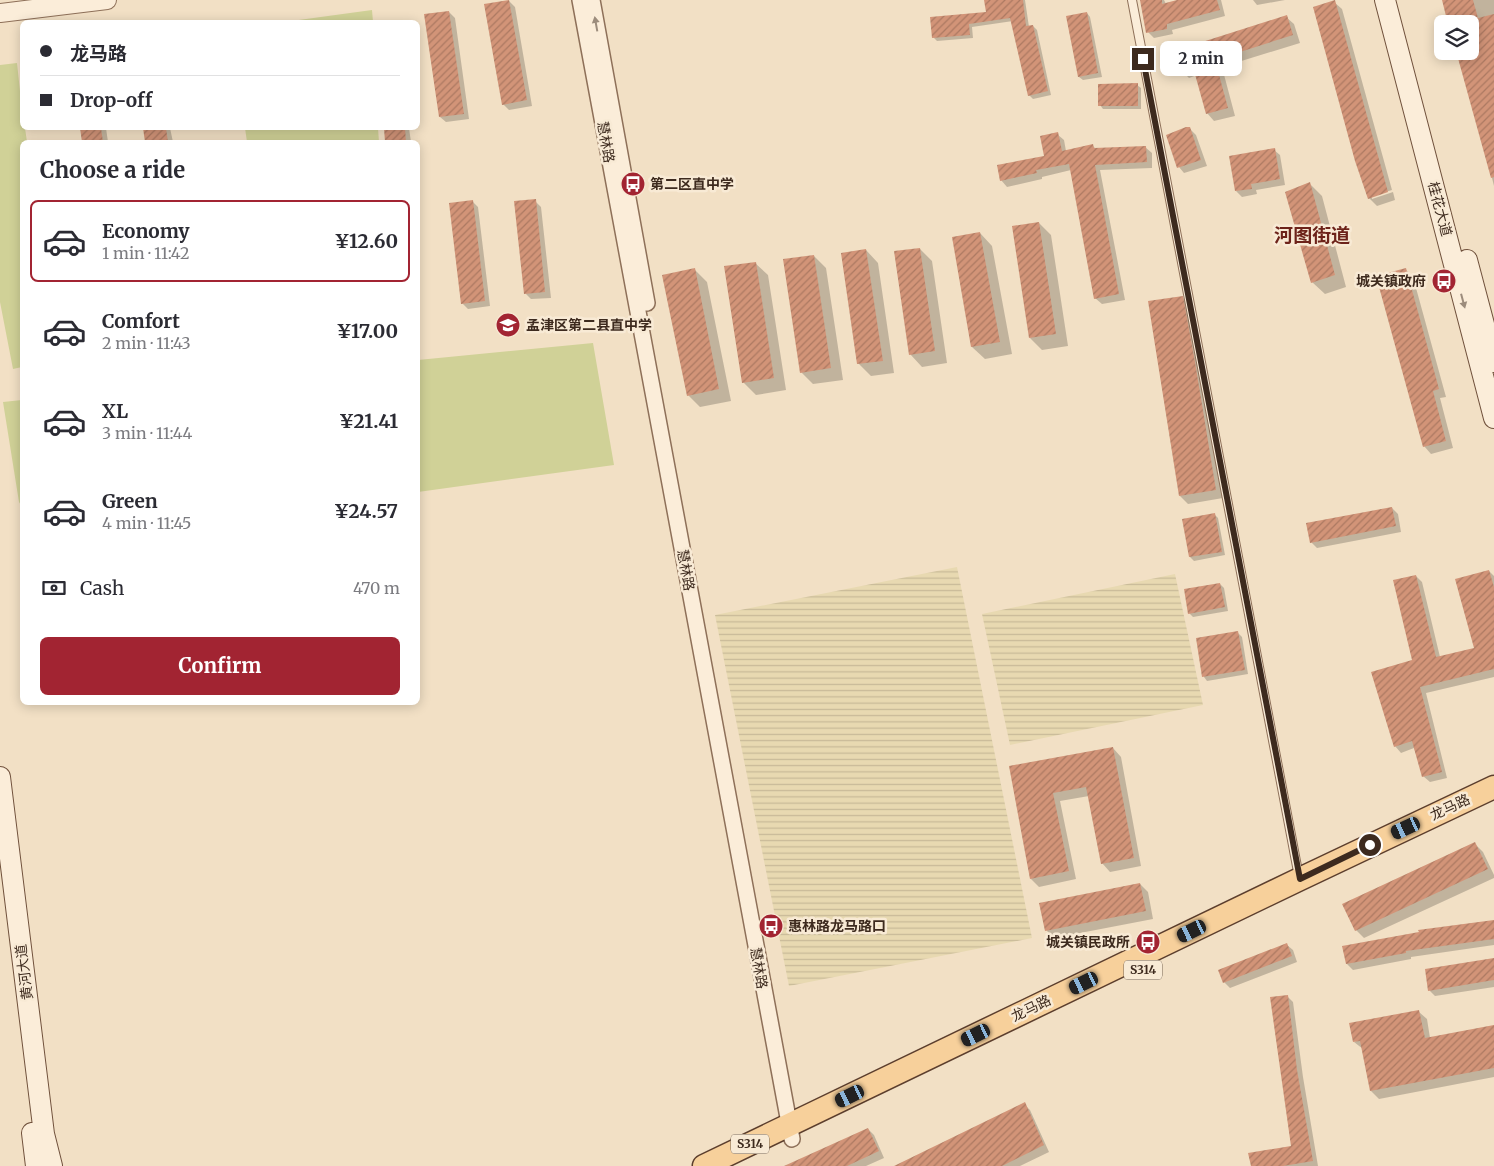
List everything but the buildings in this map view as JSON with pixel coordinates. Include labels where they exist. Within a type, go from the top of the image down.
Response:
[{"type":"main road","name":"桂花大道","points":[[1385,0],[1494,418]]},
{"type":"main road","name":"桂花大道","points":[[1398,0],[1494,362]]},
{"type":"main road","name":"黄河大道","points":[[0,777],[44,1134],[52,1166]]},
{"type":"main road","name":"龙马路","points":[[737,1166],[795,1130],[1300,879],[1494,787]]},
{"type":"main road","name":"龙马路","points":[[704,1166],[795,1130],[1494,801]]},
{"type":"main road","name":"黄河大道","points":[[0,873],[36,1166]]},
{"type":"street","points":[[0,13],[106,0]]},
{"type":"street","name":"慧林路","points":[[580,0],[795,1130]]},
{"type":"street","name":"慧林路","points":[[592,0],[795,1130]]},
{"type":"lane","points":[[1132,0],[1300,879]]},
{"type":"shaded area","points":[[957,567],[1032,938],[789,986],[715,615]]},
{"type":"shaded area","points":[[1175,574],[1203,705],[1010,745],[982,614]]},
{"type":"green space","points":[[372,10],[373,20],[299,20]]},
{"type":"green space","points":[[17,63],[20,91],[20,130],[25,130],[27,140],[20,140],[20,367],[13,369],[0,302],[0,65]]},
{"type":"green space","points":[[245,130],[378,130],[379,140],[247,140]]},
{"type":"green space","points":[[593,343],[614,465],[420,492],[420,360]]},
{"type":"green space","points":[[20,400],[20,504],[19,502],[3,402]]},
{"type":"place","name":"第二区直中学","points":[[633,184]]},
{"type":"place","name":"城关镇政府","points":[[1444,281]]},
{"type":"place","name":"孟津区第二县直中学","points":[[508,325]]},
{"type":"place","name":"惠林路龙马路口","points":[[771,926]]},
{"type":"place","name":"城关镇民政所","points":[[1148,942]]},
{"type":"district","name":"河图街道","points":[[1312,235]]},
{"type":"route","points":[[1143,59],[1300,879],[1370,845]]}]
